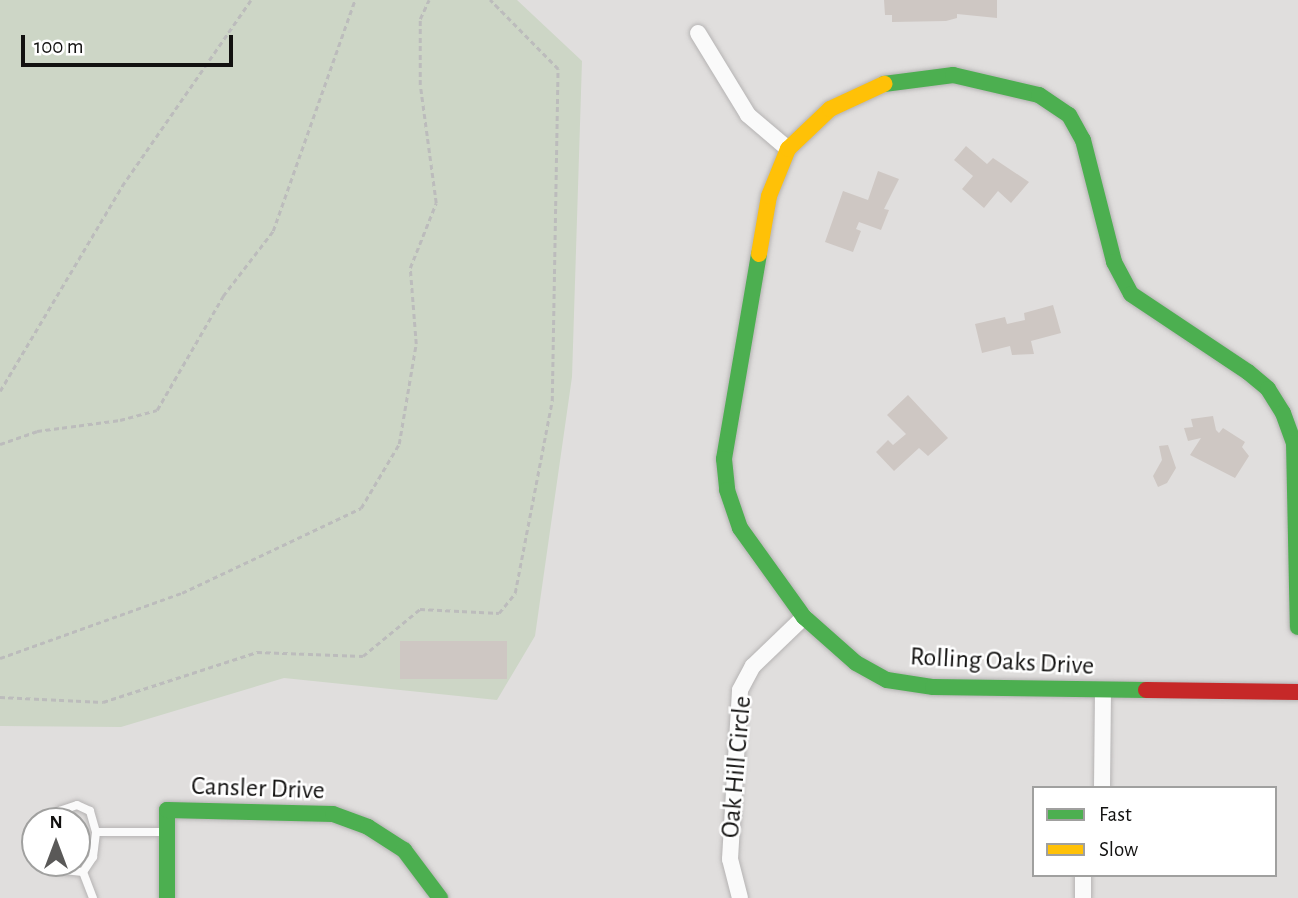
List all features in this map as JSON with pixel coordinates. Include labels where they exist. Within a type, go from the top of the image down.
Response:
[{"type":"street","points":[[698,33],[748,115],[788,149]]},
{"type":"street","name":"Rolling Oaks Drive","points":[[1298,627],[1294,443],[1283,413],[1268,390],[1248,372],[1131,294],[1114,262],[1083,139],[1069,115],[1039,95],[993,83],[953,75],[909,78],[868,88],[830,108],[788,149],[769,197],[724,459],[727,490],[740,528],[804,617],[856,663],[887,680],[933,687],[1103,692],[1298,692]]},
{"type":"street","name":"Oak Hill Circle","points":[[740,898],[730,859],[740,690],[753,666],[804,617]]},
{"type":"street","points":[[1102,786],[1103,692]]},
{"type":"street","name":"Cansler Drive","points":[[167,832],[167,810],[333,814],[369,827],[404,850],[440,898]]},
{"type":"street","points":[[167,832],[167,898]]},
{"type":"street","points":[[1083,877],[1083,898]]},
{"type":"lane","points":[[91,814],[96,832],[91,860]]},
{"type":"lane","points":[[96,832],[167,832]]},
{"type":"lane","points":[[85,877],[93,898]]},
{"type":"path","points":[[0,391],[122,186],[251,0]]},
{"type":"path","points":[[0,444],[37,431],[120,420],[157,410],[223,296],[273,231],[355,0]]},
{"type":"path","points":[[0,657],[182,593],[361,508],[399,444],[416,345],[410,268],[436,203],[420,85],[420,19],[429,0]]},
{"type":"path","points":[[0,697],[103,702],[257,652],[363,656],[420,610],[499,613],[515,593],[552,401],[558,69],[490,0]]},
{"type":"green space","points":[[0,0],[517,0],[582,61],[572,377],[535,636],[497,700],[284,678],[121,727],[0,726]]},
{"type":"building","points":[[884,0],[997,0],[997,18],[957,14],[957,18],[946,21],[892,22],[892,15],[885,15]]},
{"type":"building","points":[[966,146],[987,164],[993,158],[1029,182],[1011,203],[998,191],[984,208],[962,189],[973,176],[954,160]]},
{"type":"building","points":[[878,171],[899,179],[884,209],[889,210],[881,230],[859,222],[856,229],[861,231],[853,252],[825,242],[843,191],[868,200]]},
{"type":"building","points":[[1053,305],[1061,333],[1031,341],[1034,354],[1012,355],[1010,346],[982,353],[975,324],[1005,317],[1007,324],[1025,320],[1024,313]]},
{"type":"building","points":[[908,395],[948,438],[928,456],[919,448],[894,471],[876,452],[888,440],[893,445],[906,434],[887,415]]},
{"type":"building","points":[[1213,416],[1219,433],[1223,428],[1245,442],[1242,447],[1249,456],[1235,478],[1190,455],[1201,438],[1188,441],[1184,428],[1193,427],[1191,419]]},
{"type":"building","points":[[1168,445],[1176,468],[1167,483],[1158,487],[1153,476],[1162,460],[1159,446]]},
{"type":"building","points":[[400,641],[507,641],[507,679],[400,679]]},
{"type":"traffic: fast","points":[[884,84],[953,75],[1039,95],[1069,115],[1083,140],[1114,262],[1131,294],[1248,372],[1268,389],[1283,413],[1294,443],[1298,627]]},
{"type":"traffic: fast","points":[[759,254],[724,459],[727,490],[740,528],[804,617],[856,663],[887,680],[933,687],[1146,690]]},
{"type":"traffic: fast","points":[[167,898],[167,810],[333,814],[368,827],[404,850],[440,898]]},
{"type":"traffic: slow","points":[[759,254],[769,196],[788,149],[830,109],[884,84]]},
{"type":"traffic: jam","points":[[1146,690],[1298,692]]}]
